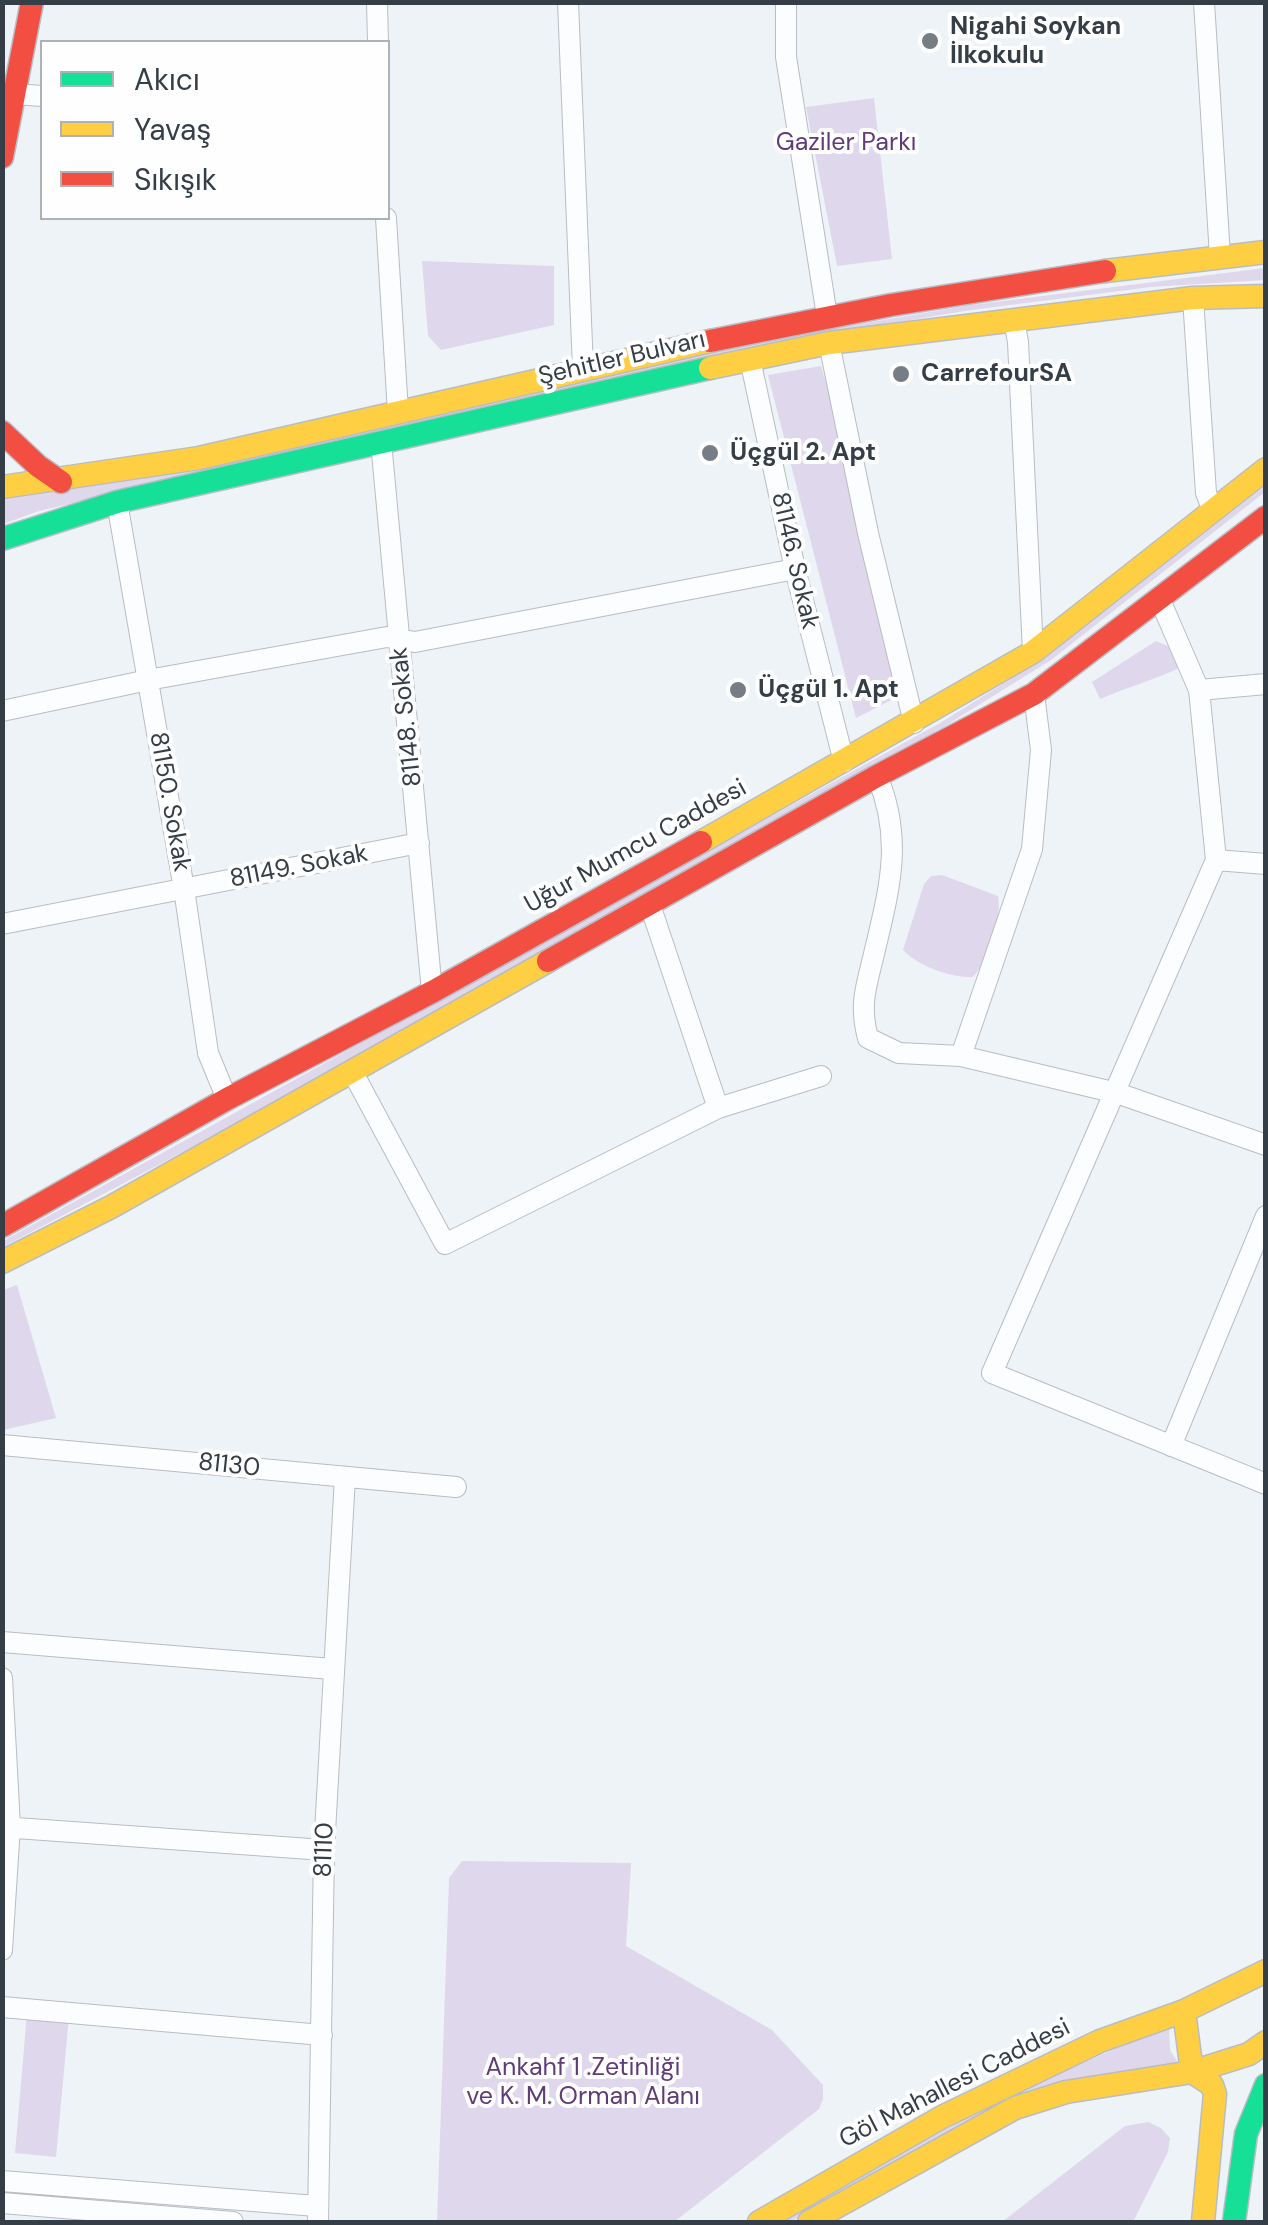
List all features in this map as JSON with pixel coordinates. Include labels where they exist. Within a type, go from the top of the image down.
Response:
[{"type":"main road","points":[[2,156],[32,2]]},
{"type":"main road","name":"Şehitler Bulvarı","points":[[2,487],[157,468],[827,316],[1266,252]]},
{"type":"main road","name":"Şehitler Bulvarı","points":[[2,539],[117,502],[750,358],[829,343],[1192,298],[1266,296]]},
{"type":"main road","points":[[2,432],[61,482]]},
{"type":"main road","name":"Uğur Mumcu Caddesi","points":[[2,1226],[227,1099],[432,992],[1033,652],[1266,469]]},
{"type":"main road","points":[[2,1262],[111,1207],[877,776],[1034,694],[1266,516]]},
{"type":"main road","name":"Göl Mahallesi Caddesi","points":[[759,2222],[942,2117],[1100,2041],[1184,2011],[1266,1971]]},
{"type":"main road","points":[[1184,2011],[1192,2072],[1211,2084],[1217,2101],[1202,2199],[1203,2222]]},
{"type":"main road","name":"Göl Mahallesi Caddesi","points":[[808,2222],[1015,2108],[1066,2092],[1192,2072],[1248,2054],[1266,2042]]},
{"type":"main road","points":[[1234,2222],[1249,2121],[1266,2085]]},
{"type":"street","points":[[377,2],[378,40]]},
{"type":"street","points":[[568,2],[583,369]]},
{"type":"street","points":[[786,2],[786,57],[827,316]]},
{"type":"street","points":[[1204,2],[1220,256]]},
{"type":"street","points":[[16,94],[40,96]]},
{"type":"street","points":[[386,220],[398,412]]},
{"type":"street","points":[[1192,298],[1206,493],[1213,511]]},
{"type":"street","points":[[1014,320],[1033,652]]},
{"type":"street","points":[[829,343],[868,534],[914,722]]},
{"type":"street","name":"81146. Sokak","points":[[750,358],[795,569],[844,762]]},
{"type":"street","name":"81148. Sokak","points":[[381,442],[432,992]]},
{"type":"street","name":"81150. Sokak","points":[[117,502],[208,1053],[227,1099]]},
{"type":"street","points":[[2,711],[387,637],[416,642],[558,617],[795,569]]},
{"type":"street","points":[[1160,600],[1200,690],[1216,860],[992,1373],[1266,1484]]},
{"type":"street","points":[[1200,690],[1266,684]]},
{"type":"street","points":[[961,1056],[1032,849],[1042,750],[1034,694]]},
{"type":"street","points":[[877,776],[893,834],[893,873],[860,1011],[868,1038],[898,1052],[961,1056],[1116,1093],[1266,1146]]},
{"type":"street","name":"81149. Sokak","points":[[2,924],[419,843]]},
{"type":"street","points":[[1216,860],[1266,864]]},
{"type":"street","points":[[650,905],[718,1108]]},
{"type":"street","points":[[352,1071],[446,1244],[718,1108],[821,1076]]},
{"type":"street","points":[[1172,1446],[1266,1216]]},
{"type":"street","name":"81130","points":[[2,1446],[456,1486]]},
{"type":"street","name":"81110","points":[[317,2214],[324,1850],[344,1477]]},
{"type":"street","points":[[2,1642],[332,1669]]},
{"type":"street","points":[[2,1678],[6,1826],[2,1950]]},
{"type":"street","points":[[6,1826],[324,1850]]},
{"type":"street","points":[[2,2007],[322,2035]]},
{"type":"street","points":[[2,2180],[317,2214]]},
{"type":"street","points":[[2,2203],[233,2222]]},
{"type":"green space","name":"Gaziler Parkı","points":[[874,98],[892,259],[837,266],[806,107]]},
{"type":"green space","points":[[422,261],[554,266],[554,325],[441,350],[428,336]]},
{"type":"green space","points":[[1265,268],[1265,280],[1151,287],[971,310],[749,347],[39,511],[3,524],[2,499],[749,343],[971,305]]},
{"type":"green space","points":[[821,366],[915,688],[856,718],[768,375]]},
{"type":"green space","points":[[1265,486],[1265,492],[1051,660],[945,726],[215,1135],[3,1247],[3,1241],[940,723],[1046,657]]},
{"type":"green space","points":[[1156,641],[1177,650],[1183,666],[1100,699],[1092,682]]},
{"type":"green space","points":[[942,875],[998,896],[993,938],[973,977],[935,970],[903,950],[924,884],[931,876]]},
{"type":"green space","points":[[17,1285],[56,1418],[3,1430],[3,1290]]},
{"type":"green space","name":"Ankahf 1 .Zetinliği ve K. M. Orman Alanı","points":[[462,1861],[631,1863],[626,1946],[772,2030],[823,2085],[819,2109],[674,2222],[437,2222],[449,1878]]},
{"type":"green space","points":[[27,2013],[69,2017],[56,2157],[15,2153]]},
{"type":"green space","points":[[1169,2026],[1170,2050],[1182,2069],[1079,2080],[789,2222],[779,2222],[1007,2095]]},
{"type":"green space","points":[[1148,2122],[1170,2138],[1168,2152],[1133,2222],[1002,2222],[1125,2126]]},
{"type":"traffic: fast","points":[[2,539],[117,502],[710,368]]},
{"type":"traffic: fast","points":[[1234,2222],[1246,2134],[1266,2085]]},
{"type":"traffic: slow","points":[[1105,271],[1266,252]]},
{"type":"traffic: slow","points":[[710,368],[829,343],[1193,298],[1266,296]]},
{"type":"traffic: slow","points":[[2,487],[199,458],[710,341]]},
{"type":"traffic: slow","points":[[701,842],[1033,652],[1266,469]]},
{"type":"traffic: slow","points":[[2,1262],[111,1207],[548,961]]},
{"type":"traffic: slow","points":[[759,2222],[942,2117],[1100,2041],[1184,2011],[1266,1971]]},
{"type":"traffic: slow","points":[[1184,2011],[1192,2072],[1212,2085],[1215,2094],[1203,2222]]},
{"type":"traffic: slow","points":[[809,2222],[1015,2108],[1066,2092],[1192,2072],[1249,2054],[1266,2042]]},
{"type":"traffic: jam","points":[[2,157],[32,2]]},
{"type":"traffic: jam","points":[[710,341],[891,305],[1105,271]]},
{"type":"traffic: jam","points":[[2,432],[61,482]]},
{"type":"traffic: jam","points":[[548,961],[877,776],[1034,694],[1266,517]]},
{"type":"traffic: jam","points":[[2,1226],[701,842]]},
{"type":"place","name":"Nigahi Soykan İlkokulu","points":[[930,41]]},
{"type":"place","name":"CarrefourSA","points":[[901,374]]},
{"type":"place","name":"Üçgül 2. Apt","points":[[710,453]]},
{"type":"place","name":"Üçgül 1. Apt","points":[[738,690]]}]
